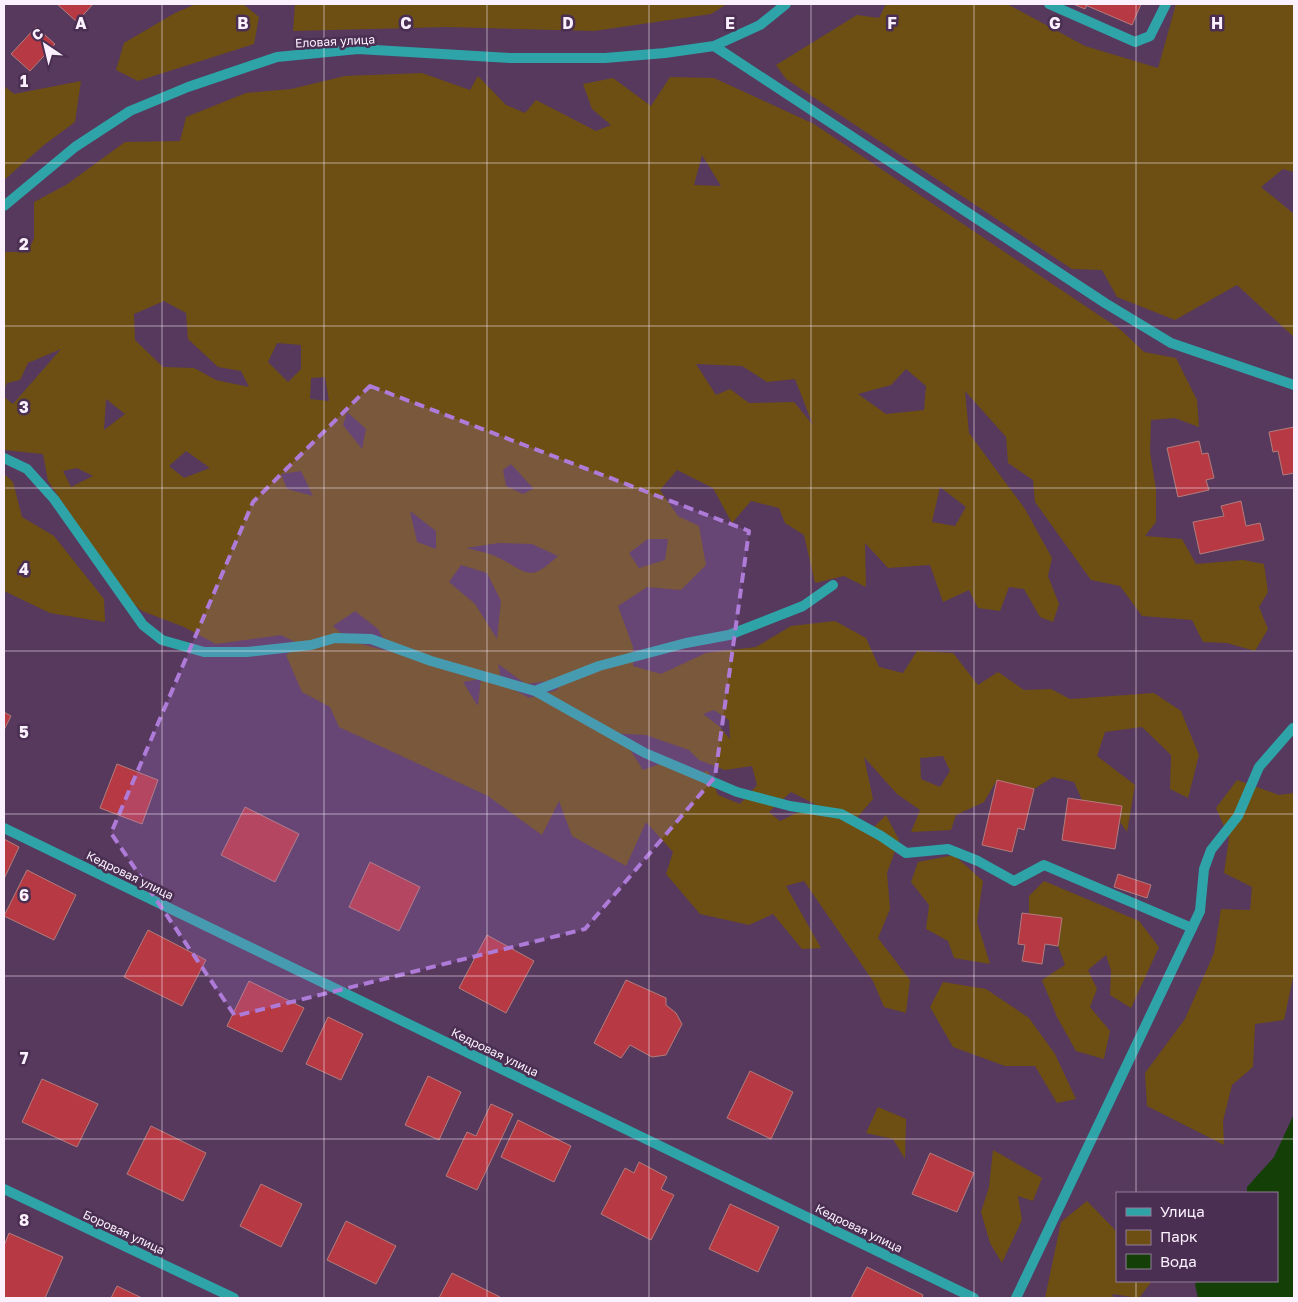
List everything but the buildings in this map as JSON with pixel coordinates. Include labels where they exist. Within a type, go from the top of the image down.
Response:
[{"type":"street","name":"Еловая улица","points":[[4,206],[75,147],[130,112],[188,86],[277,57],[358,49],[510,58],[604,58],[714,46],[760,25],[786,4]]},
{"type":"street","points":[[1049,4],[1135,42],[1150,36],[1166,4]]},
{"type":"street","points":[[714,46],[1105,303],[1171,343],[1294,385]]},
{"type":"street","points":[[4,458],[27,469],[48,493],[143,626],[162,640],[204,652],[247,652],[311,645],[335,638],[371,639],[430,661],[535,691],[645,753],[737,792],[790,806],[841,814],[881,836],[906,853],[948,849],[978,861],[1014,881],[1044,865],[1192,928]]},
{"type":"street","points":[[535,691],[600,666],[686,643],[729,635],[803,606],[833,585]]},
{"type":"street","points":[[1016,1298],[1200,911],[1204,869],[1210,850],[1238,816],[1259,767],[1292,728]]},
{"type":"street","name":"Кедровая улица","points":[[4,828],[974,1298]]},
{"type":"street","name":"Боровая улица","points":[[4,1189],[234,1298]]},
{"type":"highlighted area","points":[[370,386],[749,531],[715,777],[585,929],[235,1016],[111,833],[253,502]]},
{"type":"green space","points":[[196,4],[243,4],[259,17],[254,44],[138,81],[116,70],[124,43],[175,13]]},
{"type":"green space","points":[[295,4],[727,4],[711,14],[594,31],[447,27],[293,31]]},
{"type":"green space","points":[[886,4],[1007,4],[1085,46],[1158,68],[1176,4],[1294,4],[1294,172],[1283,169],[1261,187],[1294,214],[1294,337],[1237,285],[1175,320],[1117,297],[1102,270],[1072,269],[786,79],[776,65],[857,15],[879,18]]},
{"type":"green space","points":[[422,73],[470,90],[478,76],[506,105],[525,113],[536,100],[596,131],[611,125],[592,109],[583,84],[613,78],[651,106],[670,77],[714,78],[814,124],[1121,330],[1144,352],[1176,358],[1197,400],[1199,427],[1175,418],[1151,420],[1150,452],[1156,490],[1156,522],[1145,536],[1182,539],[1196,564],[1243,560],[1264,564],[1268,592],[1259,607],[1268,629],[1255,651],[1227,643],[1203,642],[1192,620],[1142,616],[1120,586],[1091,580],[1035,502],[1033,480],[1008,463],[1006,437],[965,391],[969,433],[1025,509],[1052,558],[1048,576],[1059,604],[1053,622],[1040,617],[1024,589],[1009,587],[1000,611],[978,608],[969,590],[943,602],[930,565],[888,568],[865,543],[866,587],[844,576],[815,583],[804,535],[785,523],[779,508],[751,501],[732,523],[713,488],[677,470],[660,490],[678,516],[699,526],[706,565],[681,590],[647,587],[618,606],[633,647],[633,666],[661,674],[706,653],[756,647],[791,626],[835,621],[866,638],[879,667],[903,673],[917,651],[953,653],[978,685],[998,672],[1024,690],[1051,689],[1070,699],[1154,693],[1181,711],[1199,755],[1188,798],[1170,789],[1171,755],[1142,727],[1105,732],[1097,756],[1135,785],[1127,832],[1120,822],[1122,806],[1082,800],[1074,782],[1053,777],[1034,789],[997,780],[984,802],[956,815],[951,830],[911,832],[920,810],[897,794],[864,757],[873,799],[856,819],[871,830],[886,815],[899,840],[887,873],[890,909],[878,938],[910,980],[906,1013],[884,1007],[873,981],[804,881],[786,886],[821,948],[802,949],[773,914],[749,925],[700,914],[666,874],[673,852],[646,822],[626,866],[572,836],[559,801],[542,835],[488,796],[339,727],[330,707],[302,692],[286,655],[301,645],[281,635],[216,644],[184,627],[142,611],[108,583],[79,527],[48,481],[43,454],[4,450],[4,397],[13,404],[61,349],[28,363],[20,380],[7,383],[4,389],[4,252],[28,252],[34,238],[34,202],[66,185],[125,142],[180,141],[186,117],[246,93],[291,89],[345,76]],"holes":[[[702,155],[721,186],[694,185]],[[164,301],[186,313],[188,339],[218,367],[241,371],[249,387],[216,380],[194,368],[163,367],[135,340],[134,314]],[[277,343],[301,345],[301,369],[288,382],[268,362]],[[696,364],[742,366],[767,382],[795,379],[813,425],[794,402],[749,403],[730,389],[716,395]],[[906,369],[926,386],[924,410],[886,414],[858,394],[891,385]],[[325,377],[329,401],[310,399],[311,378]],[[106,399],[125,414],[104,430]],[[347,412],[366,429],[362,449],[343,425]],[[186,451],[210,468],[184,478],[169,466]],[[511,464],[533,488],[523,494],[506,486],[503,470]],[[77,468],[93,476],[71,487],[63,471]],[[301,471],[313,496],[287,489],[281,474]],[[940,487],[966,507],[955,526],[932,522]],[[410,511],[436,531],[436,549],[417,542]],[[648,539],[668,539],[665,560],[639,568],[629,553]],[[499,543],[532,544],[558,556],[540,570],[528,573],[493,555],[466,548]],[[461,565],[487,573],[501,601],[497,639],[475,604],[449,582]],[[355,611],[378,629],[391,652],[350,641],[333,626]],[[498,664],[526,684],[563,679],[557,690],[529,698],[502,683]],[[481,679],[478,705],[477,705],[463,682]],[[714,710],[729,720],[730,739],[719,726],[703,714]],[[607,733],[646,735],[689,750],[699,760],[725,770],[752,766],[757,785],[740,804],[718,795],[708,771],[685,775],[668,761],[643,770],[629,748]],[[943,756],[950,771],[940,787],[921,779],[920,758]],[[791,792],[815,804],[780,821],[769,812]]]},
{"type":"green space","points":[[81,81],[75,122],[44,145],[4,180],[4,86],[14,94]]},
{"type":"green space","points":[[4,474],[13,482],[22,517],[54,536],[104,599],[105,622],[50,613],[4,591]]},
{"type":"green space","points":[[1237,780],[1279,795],[1294,793],[1294,973],[1284,1020],[1255,1024],[1253,1067],[1232,1085],[1223,1121],[1224,1145],[1147,1106],[1145,1073],[1185,1019],[1214,953],[1221,909],[1250,910],[1252,887],[1224,873],[1229,838],[1216,808]]},
{"type":"green space","points":[[954,855],[983,881],[977,922],[990,964],[954,958],[948,941],[926,929],[929,905],[911,882],[918,862]]},
{"type":"green space","points":[[1044,881],[1139,921],[1159,947],[1131,1008],[1110,995],[1111,970],[1106,955],[1088,970],[1097,989],[1090,1007],[1110,1031],[1104,1059],[1076,1051],[1057,1017],[1042,980],[1065,965],[1058,946],[1062,918],[1029,914],[1029,896]]},
{"type":"green space","points":[[943,982],[986,989],[1029,1018],[1055,1054],[1076,1099],[1057,1103],[1035,1066],[1005,1066],[953,1047],[930,1007]]},
{"type":"green space","points":[[878,1107],[906,1119],[905,1159],[893,1139],[866,1133]]},
{"type":"green space","points":[[993,1150],[1042,1178],[1033,1201],[1018,1196],[1022,1220],[1002,1263],[990,1243],[981,1212],[989,1187]]},
{"type":"green space","points":[[1087,1201],[1116,1231],[1116,1282],[1151,1282],[1139,1298],[1112,1294],[1114,1298],[1045,1298],[1061,1222]]},
{"type":"water","points":[[1294,1114],[1294,1298],[1198,1298],[1195,1284],[1196,1282],[1278,1282],[1278,1192],[1247,1192],[1247,1187],[1274,1157]]}]
